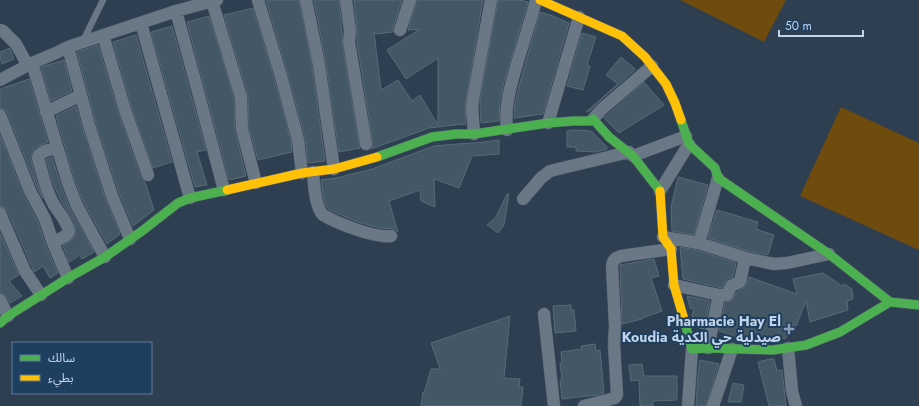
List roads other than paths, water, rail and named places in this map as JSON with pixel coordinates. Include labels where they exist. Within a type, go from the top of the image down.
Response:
[{"type":"street","points":[[258,0],[307,173],[321,212],[323,215],[373,234],[384,237],[391,236]]},
{"type":"street","points":[[306,0],[318,65],[334,169]]},
{"type":"street","points":[[346,0],[350,31],[349,42],[366,144]]},
{"type":"street","points":[[400,30],[410,0]]},
{"type":"street","points":[[474,134],[472,106],[473,98],[491,0]]},
{"type":"street","points":[[507,130],[507,103],[536,0]]},
{"type":"street","points":[[540,0],[578,18],[622,36],[645,57],[666,84],[675,103],[687,140],[715,168],[718,178],[699,242]]},
{"type":"street","points":[[0,80],[68,47],[176,11],[215,1],[241,97],[242,129],[256,183]]},
{"type":"street","points":[[176,11],[224,190]]},
{"type":"street","points":[[548,123],[578,18]]},
{"type":"street","points":[[140,23],[190,198]]},
{"type":"street","points":[[0,30],[3,31],[16,44],[30,65],[68,183],[77,206],[105,257]]},
{"type":"street","points":[[103,36],[125,110],[148,175]]},
{"type":"street","points":[[68,47],[89,125],[112,196],[130,239]]},
{"type":"street","points":[[0,300],[4,320],[68,278],[105,257],[142,232],[178,203],[190,198],[256,183],[334,169],[370,160],[432,137],[456,134],[474,134],[548,123],[590,121],[652,66]]},
{"type":"street","points":[[46,112],[81,95]]},
{"type":"street","points":[[0,115],[30,191],[45,219],[53,243],[68,278]]},
{"type":"street","points":[[593,119],[609,137],[631,154],[660,191]]},
{"type":"street","points":[[523,199],[541,178],[550,171],[631,154],[687,140]]},
{"type":"street","points":[[686,405],[692,349],[674,285],[671,249],[663,237],[660,191],[687,140]]},
{"type":"street","points":[[53,243],[69,232],[67,224],[52,201],[38,158],[41,152],[57,148]]},
{"type":"street","points":[[718,178],[829,254],[890,302],[919,305]]},
{"type":"street","points":[[0,213],[25,271],[42,295]]},
{"type":"street","points":[[663,237],[699,242],[745,258],[774,264],[787,263],[829,254]]},
{"type":"street","points":[[584,406],[615,398],[617,396],[614,344],[615,326],[613,261],[621,256],[671,249]]},
{"type":"street","points":[[674,285],[719,295],[726,295],[731,286],[740,282],[745,258]]},
{"type":"street","points":[[708,348],[719,295]]},
{"type":"street","points":[[692,349],[772,350],[806,345],[840,332],[890,302]]},
{"type":"street","points":[[544,314],[554,406]]},
{"type":"street","points":[[788,348],[792,391],[796,406]]},
{"type":"street","points":[[713,406],[732,349]]},
{"type":"lane","points":[[83,42],[102,0]]},
{"type":"place","name":"Pharmacie Hay El Koudia صيدلية حي الكدية","points":[[789,329]]}]
